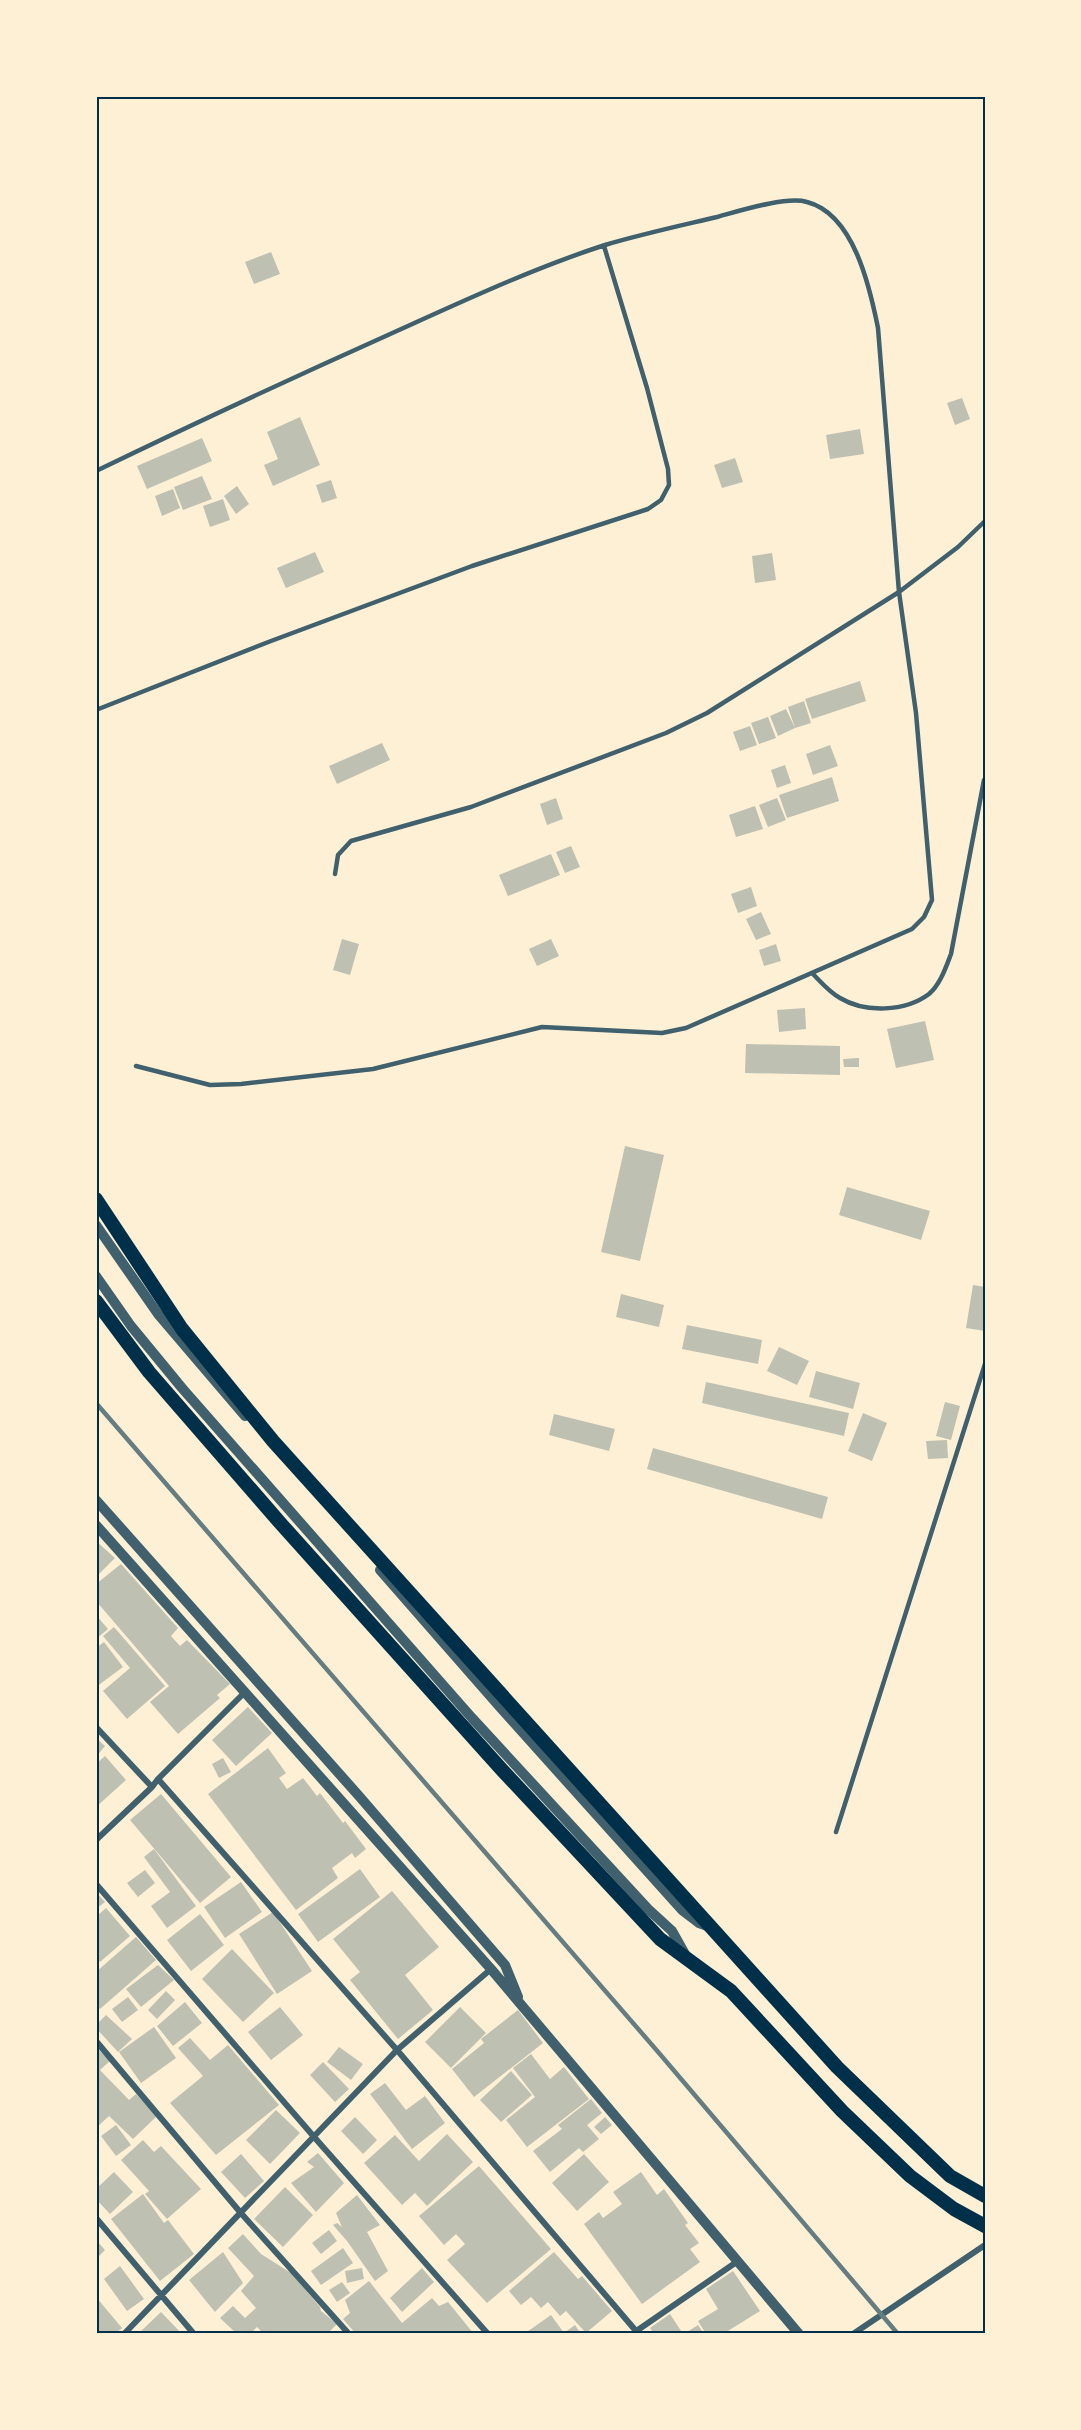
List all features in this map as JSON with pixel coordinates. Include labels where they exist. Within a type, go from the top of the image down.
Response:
[{"type":"main road","points":[[96,1199],[182,1329],[273,1441],[837,2067],[897,2127],[950,2175],[985,2196]]},
{"type":"main road","points":[[96,1301],[149,1372],[313,1560],[503,1771],[660,1939],[731,1991],[842,2111],[910,2176],[954,2209],[985,2226]]},
{"type":"street","points":[[96,1225],[158,1314],[209,1377],[682,1910],[699,1923],[711,1928]]},
{"type":"street","points":[[96,1276],[131,1326],[182,1388],[472,1718],[648,1910],[672,1931],[687,1959]]},
{"type":"street","points":[[96,1500],[359,1796],[505,1965],[520,2004]]},
{"type":"street","points":[[96,1525],[491,1969],[799,2334]]},
{"type":"street","points":[[96,1840],[152,1787],[244,1693]]},
{"type":"street","points":[[96,1727],[152,1787]]},
{"type":"street","points":[[158,1779],[397,2050],[634,2333],[738,2261]]},
{"type":"street","points":[[96,1884],[488,2334]]},
{"type":"street","points":[[124,2334],[240,2212],[315,2138],[397,2050],[491,1969]]},
{"type":"street","points":[[96,2041],[240,2212],[349,2334]]},
{"type":"street","points":[[96,2217],[194,2334]]},
{"type":"street","points":[[853,2334],[985,2245]]},
{"type":"lane","points":[[96,471],[235,404],[427,317],[532,272],[604,246],[774,203],[806,201],[826,211],[844,232],[859,258],[870,289],[878,328],[899,592],[916,713],[932,900],[924,917],[912,929],[686,1028],[662,1033],[542,1027],[373,1069],[241,1084],[210,1086],[136,1066]]},
{"type":"lane","points":[[96,710],[271,641],[472,566],[648,509],[662,500],[669,485],[668,469],[647,388],[604,246]]},
{"type":"lane","points":[[335,874],[338,855],[351,842],[471,807],[666,733],[707,713],[899,592],[958,548],[985,521]]},
{"type":"lane","points":[[812,973],[839,998],[858,1006],[883,1008],[906,1006],[929,993],[942,976],[951,954],[984,780]]},
{"type":"lane","points":[[836,1832],[985,1364]]},
{"type":"lane","points":[[977,1388],[985,1390]]},
{"type":"building","points":[[271,252],[280,274],[254,284],[245,262]]},
{"type":"building","points":[[962,398],[970,419],[955,425],[947,403]]},
{"type":"building","points":[[300,417],[320,465],[273,486],[264,465],[278,459],[267,432]]},
{"type":"building","points":[[860,429],[864,454],[830,459],[826,435]]},
{"type":"building","points":[[202,438],[212,461],[147,489],[137,466]]},
{"type":"building","points":[[735,458],[743,482],[722,488],[714,465]]},
{"type":"building","points":[[202,476],[212,499],[183,510],[174,487]]},
{"type":"building","points":[[331,480],[337,498],[322,503],[316,485]]},
{"type":"building","points":[[237,486],[249,504],[236,514],[224,496]]},
{"type":"building","points":[[173,489],[180,508],[162,516],[155,496]]},
{"type":"building","points":[[223,499],[230,520],[210,527],[203,506]]},
{"type":"building","points":[[315,552],[324,572],[286,588],[277,568]]},
{"type":"building","points":[[772,553],[776,580],[755,583],[752,556]]},
{"type":"building","points":[[860,681],[866,701],[812,719],[805,699]]},
{"type":"building","points":[[804,701],[811,723],[795,728],[788,707]]},
{"type":"building","points":[[786,709],[795,728],[778,736],[770,716]]},
{"type":"building","points":[[768,717],[776,738],[759,744],[751,723]]},
{"type":"building","points":[[750,726],[757,745],[740,751],[733,732]]},
{"type":"building","points":[[382,743],[390,760],[337,784],[329,766]]},
{"type":"building","points":[[830,745],[838,766],[813,775],[806,754]]},
{"type":"building","points":[[785,765],[791,783],[777,788],[771,770]]},
{"type":"building","points":[[832,777],[839,801],[787,818],[779,795]]},
{"type":"building","points":[[556,798],[563,819],[547,825],[540,804]]},
{"type":"building","points":[[777,798],[786,820],[768,827],[759,805]]},
{"type":"building","points":[[755,806],[763,829],[736,837],[729,815]]},
{"type":"building","points":[[571,846],[580,867],[565,873],[556,852]]},
{"type":"building","points":[[551,854],[560,875],[508,896],[499,875]]},
{"type":"building","points":[[751,887],[757,906],[738,913],[731,894]]},
{"type":"building","points":[[761,912],[771,934],[756,940],[746,919]]},
{"type":"building","points":[[342,939],[359,944],[350,975],[333,970]]},
{"type":"building","points":[[551,939],[559,956],[537,966],[529,949]]},
{"type":"building","points":[[776,944],[781,961],[764,966],[759,950]]},
{"type":"building","points":[[805,1008],[806,1029],[779,1032],[777,1010]]},
{"type":"building","points":[[925,1021],[934,1060],[896,1068],[887,1029]]},
{"type":"building","points":[[746,1044],[840,1046],[840,1075],[745,1073]]},
{"type":"building","points":[[859,1058],[859,1067],[844,1067],[843,1059]]},
{"type":"building","points":[[625,1146],[664,1155],[640,1261],[601,1252]]},
{"type":"building","points":[[847,1187],[930,1211],[921,1240],[839,1215]]},
{"type":"building","points":[[973,1285],[985,1287],[985,1331],[966,1328]]},
{"type":"building","points":[[621,1294],[664,1305],[659,1327],[616,1317]]},
{"type":"building","points":[[687,1325],[762,1340],[758,1364],[682,1349]]},
{"type":"building","points":[[779,1347],[809,1361],[797,1385],[767,1371]]},
{"type":"building","points":[[816,1371],[860,1383],[853,1409],[809,1397]]},
{"type":"building","points":[[706,1382],[849,1413],[844,1436],[702,1403]]},
{"type":"building","points":[[945,1402],[960,1406],[951,1440],[936,1436]]},
{"type":"building","points":[[863,1413],[887,1423],[872,1461],[848,1451]]},
{"type":"building","points":[[554,1414],[615,1429],[609,1451],[549,1435]]},
{"type":"building","points":[[947,1440],[948,1458],[928,1459],[926,1441]]},
{"type":"building","points":[[653,1448],[828,1497],[822,1519],[647,1469]]},
{"type":"building","points":[[96,1541],[115,1558],[96,1577]]},
{"type":"building","points":[[121,1564],[178,1628],[171,1636],[180,1646],[187,1640],[230,1684],[217,1695],[220,1698],[178,1734],[150,1702],[169,1686],[96,1601],[96,1584]]},
{"type":"building","points":[[96,1615],[108,1629],[96,1639]]},
{"type":"building","points":[[114,1627],[165,1686],[127,1719],[103,1691],[130,1668],[103,1636]]},
{"type":"building","points":[[104,1642],[123,1667],[96,1687],[96,1648]]},
{"type":"building","points":[[248,1707],[272,1733],[236,1766],[212,1740]]},
{"type":"building","points":[[96,1738],[105,1746],[96,1757]]},
{"type":"building","points":[[268,1748],[286,1773],[279,1778],[287,1789],[303,1778],[317,1796],[320,1793],[343,1823],[345,1821],[366,1849],[355,1858],[352,1853],[332,1868],[338,1878],[296,1910],[208,1794]]},
{"type":"building","points":[[105,1756],[126,1780],[96,1807],[96,1764]]},
{"type":"building","points":[[223,1758],[231,1772],[219,1778],[212,1764]]},
{"type":"building","points":[[161,1794],[231,1877],[200,1903],[130,1820]]},
{"type":"building","points":[[154,1849],[196,1906],[167,1928],[151,1906],[170,1892],[144,1857]]},
{"type":"building","points":[[360,1869],[380,1897],[318,1942],[298,1914]]},
{"type":"building","points":[[145,1870],[155,1883],[138,1897],[127,1883]]},
{"type":"building","points":[[241,1882],[262,1912],[225,1938],[204,1907]]},
{"type":"building","points":[[392,1891],[439,1947],[405,1975],[433,2010],[398,2039],[350,1980],[360,1972],[333,1939]]},
{"type":"building","points":[[96,1892],[105,1902],[96,1909]]},
{"type":"building","points":[[106,1908],[130,1936],[100,1962],[96,1957],[96,1917]]},
{"type":"building","points":[[273,1912],[312,1971],[277,1994],[239,1934]]},
{"type":"building","points":[[200,1914],[224,1945],[191,1971],[167,1940]]},
{"type":"building","points":[[136,1937],[156,1960],[100,2009],[96,2004],[96,1972]]},
{"type":"building","points":[[232,1949],[274,1993],[243,2022],[202,1979]]},
{"type":"building","points":[[158,1965],[174,1980],[141,2007],[126,1989]]},
{"type":"building","points":[[166,1991],[175,2000],[157,2019],[148,2010]]},
{"type":"building","points":[[128,1997],[138,2010],[122,2022],[112,2009]]},
{"type":"building","points":[[185,2002],[202,2023],[173,2046],[157,2026]]},
{"type":"building","points":[[280,2007],[303,2035],[271,2060],[248,2032]]},
{"type":"building","points":[[460,2007],[486,2033],[451,2068],[425,2042]]},
{"type":"building","points":[[518,2010],[543,2043],[474,2097],[452,2069],[484,2043],[481,2039]]},
{"type":"building","points":[[106,2015],[132,2039],[118,2052],[96,2028],[96,2025]]},
{"type":"building","points":[[154,2027],[176,2058],[141,2083],[119,2052]]},
{"type":"building","points":[[190,2038],[210,2060],[228,2045],[279,2105],[216,2155],[170,2103],[203,2076],[178,2048]]},
{"type":"building","points":[[96,2047],[110,2061],[100,2070],[129,2100],[136,2094],[157,2116],[133,2139],[109,2116],[96,2128]]},
{"type":"building","points":[[339,2047],[363,2064],[351,2080],[327,2062]]},
{"type":"building","points":[[531,2054],[550,2079],[564,2067],[589,2099],[527,2147],[506,2120],[535,2097],[513,2068]]},
{"type":"building","points":[[323,2062],[349,2089],[335,2102],[310,2075]]},
{"type":"building","points":[[511,2071],[532,2095],[501,2122],[480,2100]]},
{"type":"building","points":[[385,2083],[406,2110],[425,2096],[445,2123],[412,2149],[370,2094]]},
{"type":"building","points":[[591,2099],[602,2113],[587,2125],[599,2139],[583,2152],[579,2148],[550,2172],[533,2151],[562,2129],[558,2125]]},
{"type":"building","points":[[276,2110],[300,2133],[270,2164],[246,2140]]},
{"type":"building","points":[[355,2117],[377,2140],[363,2154],[341,2131]]},
{"type":"building","points":[[605,2117],[612,2125],[601,2134],[594,2127]]},
{"type":"building","points":[[116,2125],[131,2145],[116,2156],[101,2136]]},
{"type":"building","points":[[447,2134],[473,2162],[427,2206],[415,2193],[402,2205],[364,2163],[395,2135],[419,2161]]},
{"type":"building","points":[[143,2140],[154,2152],[161,2146],[201,2189],[167,2219],[145,2194],[149,2191],[121,2160]]},
{"type":"building","points":[[318,2153],[344,2183],[316,2212],[291,2183],[314,2167],[307,2162]]},
{"type":"building","points":[[241,2154],[264,2181],[245,2198],[221,2172]]},
{"type":"building","points":[[584,2154],[609,2182],[577,2211],[552,2183]]},
{"type":"building","points":[[479,2166],[551,2249],[487,2303],[447,2260],[465,2244],[456,2234],[444,2245],[419,2216]]},
{"type":"building","points":[[114,2172],[133,2192],[110,2214],[96,2199],[96,2189]]},
{"type":"building","points":[[641,2172],[657,2195],[664,2189],[688,2223],[685,2225],[699,2243],[690,2249],[700,2262],[642,2304],[584,2224],[599,2212],[603,2218],[622,2204],[613,2192]]},
{"type":"building","points":[[285,2187],[313,2215],[283,2247],[254,2219]]},
{"type":"building","points":[[143,2194],[164,2223],[168,2220],[194,2254],[160,2281],[111,2219]]},
{"type":"building","points":[[357,2195],[380,2225],[367,2232],[388,2271],[375,2281],[333,2225],[337,2223],[342,2227],[336,2213]]},
{"type":"building","points":[[329,2230],[337,2241],[321,2254],[312,2243]]},
{"type":"building","points":[[243,2234],[261,2254],[291,2273],[321,2311],[337,2324],[327,2334],[264,2334],[257,2327],[250,2334],[237,2334],[220,2318],[233,2306],[245,2318],[256,2308],[241,2291],[254,2276],[228,2248]]},
{"type":"building","points":[[96,2240],[105,2250],[96,2259]]},
{"type":"building","points":[[343,2248],[353,2263],[321,2285],[311,2271]]},
{"type":"building","points":[[223,2252],[243,2283],[215,2312],[189,2280]]},
{"type":"building","points":[[554,2252],[578,2279],[582,2276],[612,2311],[586,2333],[566,2311],[560,2316],[548,2302],[541,2308],[531,2297],[521,2305],[509,2291]]},
{"type":"building","points":[[120,2266],[144,2299],[127,2311],[104,2279]]},
{"type":"building","points":[[362,2268],[364,2279],[347,2283],[345,2271]]},
{"type":"building","points":[[422,2268],[434,2282],[402,2312],[390,2298]]},
{"type":"building","points":[[733,2271],[760,2311],[723,2334],[706,2334],[698,2321],[718,2309],[706,2289]]},
{"type":"building","points":[[369,2281],[402,2323],[432,2298],[439,2306],[448,2302],[474,2334],[356,2334],[343,2319],[350,2313],[345,2300]]},
{"type":"building","points":[[342,2282],[350,2293],[337,2302],[329,2290]]},
{"type":"building","points":[[96,2297],[122,2328],[115,2334],[96,2334]]},
{"type":"building","points":[[161,2312],[182,2334],[138,2334]]},
{"type":"building","points":[[670,2314],[683,2334],[654,2334],[650,2328]]},
{"type":"building","points":[[551,2315],[564,2333],[575,2325],[581,2334],[524,2334]]},
{"type":"building","points":[[698,2325],[704,2334],[684,2334]]},
{"type":"railway","points":[[96,1403],[659,2053],[898,2334]]}]
